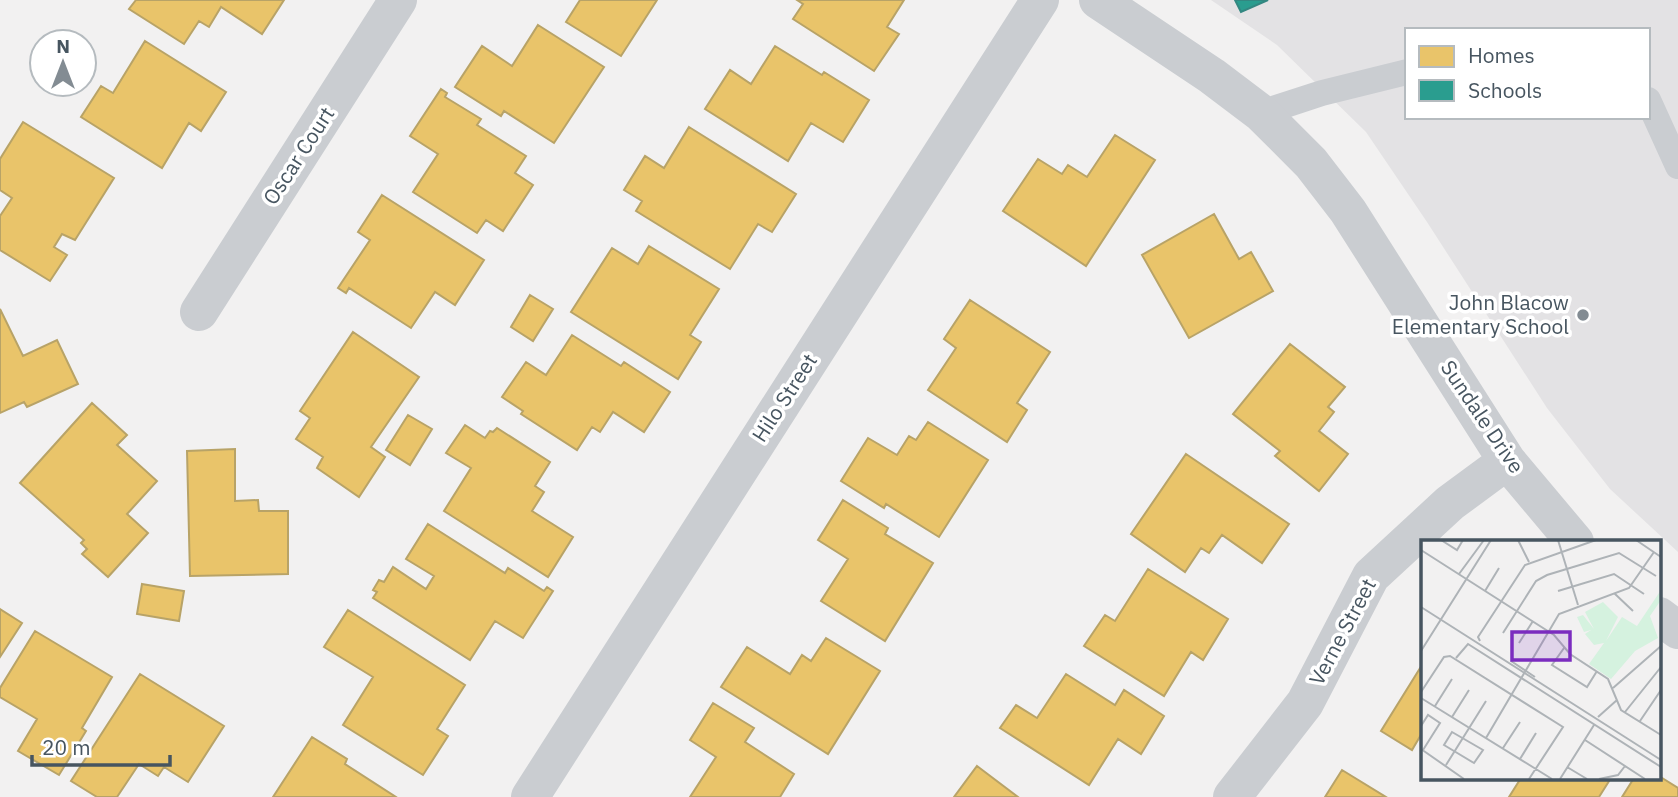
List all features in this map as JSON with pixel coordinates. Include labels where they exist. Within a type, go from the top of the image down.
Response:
[{"type":"street","name":"Oscar Court","points":[[200,312],[398,0]]},
{"type":"street","name":"Hilo Street","points":[[530,797],[1040,0]]},
{"type":"street","name":"Sundale Drive","points":[[1098,0],[1212,76],[1261,113],[1311,163],[1348,211],[1507,461],[1574,540]]},
{"type":"street","name":"Verne Street","points":[[1232,797],[1304,703],[1371,576],[1450,503],[1507,461]]},
{"type":"lane","points":[[1261,113],[1322,93],[1405,72]]},
{"type":"lane","points":[[1650,104],[1678,166]]},
{"type":"shaded area","name":"John Blacow Elementary School","points":[[1211,0],[1678,0],[1678,552],[1610,489],[1547,408],[1366,132],[1277,45]]},
{"type":"building: Homes","points":[[136,0],[284,0],[262,34],[221,7],[209,27],[199,21],[184,44],[129,9]]},
{"type":"building: Homes","points":[[580,0],[657,0],[621,56],[566,22]]},
{"type":"building: Homes","points":[[797,0],[904,0],[887,27],[899,34],[874,71],[793,19],[803,4]]},
{"type":"building: Homes","points":[[538,25],[604,67],[554,143],[504,111],[501,116],[455,87],[482,46],[512,66]]},
{"type":"building: Homes","points":[[145,41],[226,92],[201,131],[189,123],[162,168],[81,117],[93,98],[98,98],[101,86],[113,93]]},
{"type":"building: Homes","points":[[775,46],[869,100],[843,142],[811,123],[788,161],[705,109],[730,70],[751,84]]},
{"type":"building: Homes","points":[[441,89],[447,93],[445,97],[481,119],[477,125],[526,156],[515,173],[533,185],[503,231],[486,220],[477,233],[413,192],[438,154],[410,136]]},
{"type":"building: Homes","points":[[23,122],[114,178],[75,240],[62,234],[54,247],[67,255],[50,281],[0,250],[0,216],[12,198],[0,190],[0,159]]},
{"type":"building: Homes","points":[[689,127],[796,194],[772,232],[758,224],[730,269],[636,211],[642,201],[624,190],[645,156],[664,168]]},
{"type":"building: Homes","points":[[1115,135],[1155,160],[1086,266],[1003,211],[1038,159],[1062,174],[1068,165],[1087,177]]},
{"type":"building: Homes","points":[[382,195],[484,260],[455,305],[435,292],[411,328],[349,288],[346,293],[338,288],[370,240],[358,232]]},
{"type":"building: Homes","points":[[1214,214],[1239,259],[1251,252],[1273,291],[1189,338],[1142,255]]},
{"type":"building: Homes","points":[[649,246],[719,289],[690,335],[701,342],[678,379],[571,312],[612,248],[638,264]]},
{"type":"building: Homes","points":[[530,295],[553,309],[533,341],[511,327]]},
{"type":"building: Homes","points":[[970,300],[1050,352],[1017,403],[1027,410],[1007,442],[928,390],[956,348],[944,339]]},
{"type":"building: Homes","points":[[0,309],[23,356],[57,340],[78,384],[27,407],[24,402],[0,413]]},
{"type":"building: Homes","points":[[353,332],[419,377],[371,447],[385,457],[359,497],[317,468],[323,457],[296,439],[310,418],[300,411]]},
{"type":"building: Homes","points":[[572,335],[621,366],[624,362],[670,392],[644,432],[613,412],[600,432],[592,427],[577,450],[521,414],[523,411],[502,397],[526,362],[546,375]]},
{"type":"building: Homes","points":[[1290,344],[1345,387],[1328,407],[1334,412],[1319,431],[1348,454],[1319,491],[1275,456],[1280,451],[1233,414]]},
{"type":"building: Homes","points":[[92,403],[127,435],[117,445],[157,481],[127,514],[148,533],[108,577],[82,554],[87,549],[81,543],[84,540],[20,483]]},
{"type":"building: Homes","points":[[408,415],[432,429],[410,465],[386,450]]},
{"type":"building: Homes","points":[[928,422],[988,460],[939,537],[886,504],[884,508],[841,481],[868,438],[897,455],[909,436],[916,440]]},
{"type":"building: Homes","points":[[465,425],[485,438],[490,431],[493,432],[497,428],[550,462],[535,486],[544,492],[532,511],[573,537],[548,577],[444,511],[471,468],[446,453]]},
{"type":"building: Homes","points":[[235,449],[235,501],[258,500],[259,511],[288,511],[288,574],[190,576],[187,451]]},
{"type":"building: Homes","points":[[1186,454],[1289,524],[1262,563],[1222,535],[1209,553],[1201,548],[1185,572],[1131,534]]},
{"type":"building: Homes","points":[[843,500],[888,528],[885,534],[933,563],[885,641],[821,601],[848,559],[818,540]]},
{"type":"building: Homes","points":[[428,524],[505,573],[508,568],[544,591],[547,587],[553,591],[523,638],[495,621],[470,660],[373,598],[377,592],[373,590],[379,580],[384,582],[393,567],[426,589],[434,576],[406,559]]},
{"type":"building: Homes","points":[[1148,569],[1228,619],[1203,660],[1191,652],[1164,696],[1084,646],[1105,615],[1115,621]]},
{"type":"building: Homes","points":[[142,584],[184,591],[179,621],[137,614]]},
{"type":"building: Homes","points":[[0,609],[22,623],[0,657]]},
{"type":"building: Homes","points":[[348,610],[465,685],[437,729],[448,736],[423,775],[343,725],[373,677],[324,647]]},
{"type":"building: Homes","points":[[35,631],[112,677],[82,728],[86,731],[59,775],[18,751],[37,719],[0,697],[0,688]]},
{"type":"building: Homes","points":[[826,638],[880,671],[828,754],[721,687],[747,647],[790,674],[802,655],[811,661]]},
{"type":"building: Homes","points":[[1421,667],[1421,735],[1412,750],[1381,731]]},
{"type":"building: Homes","points":[[140,674],[224,726],[188,782],[164,767],[158,776],[139,764],[117,797],[97,797],[71,781]]},
{"type":"building: Homes","points":[[1066,674],[1115,705],[1124,690],[1164,716],[1141,754],[1118,739],[1089,785],[1000,728],[1016,705],[1037,718]]},
{"type":"building: Homes","points":[[713,703],[754,728],[745,742],[794,774],[780,797],[690,797],[716,757],[690,740]]},
{"type":"building: Homes","points":[[312,737],[347,759],[345,764],[396,797],[273,797]]},
{"type":"building: Homes","points":[[977,766],[1018,797],[954,797]]},
{"type":"building: Homes","points":[[1342,770],[1386,797],[1325,797]]},
{"type":"building: Homes","points":[[1660,777],[1678,788],[1678,797],[1622,797],[1633,780],[1660,780]]},
{"type":"building: Homes","points":[[1520,780],[1610,780],[1599,797],[1509,797]]},
{"type":"building: Schools","points":[[1235,0],[1268,0],[1241,12]]},
{"type":"place","name":"John Blacow Elementary School","points":[[1583,315]]}]
